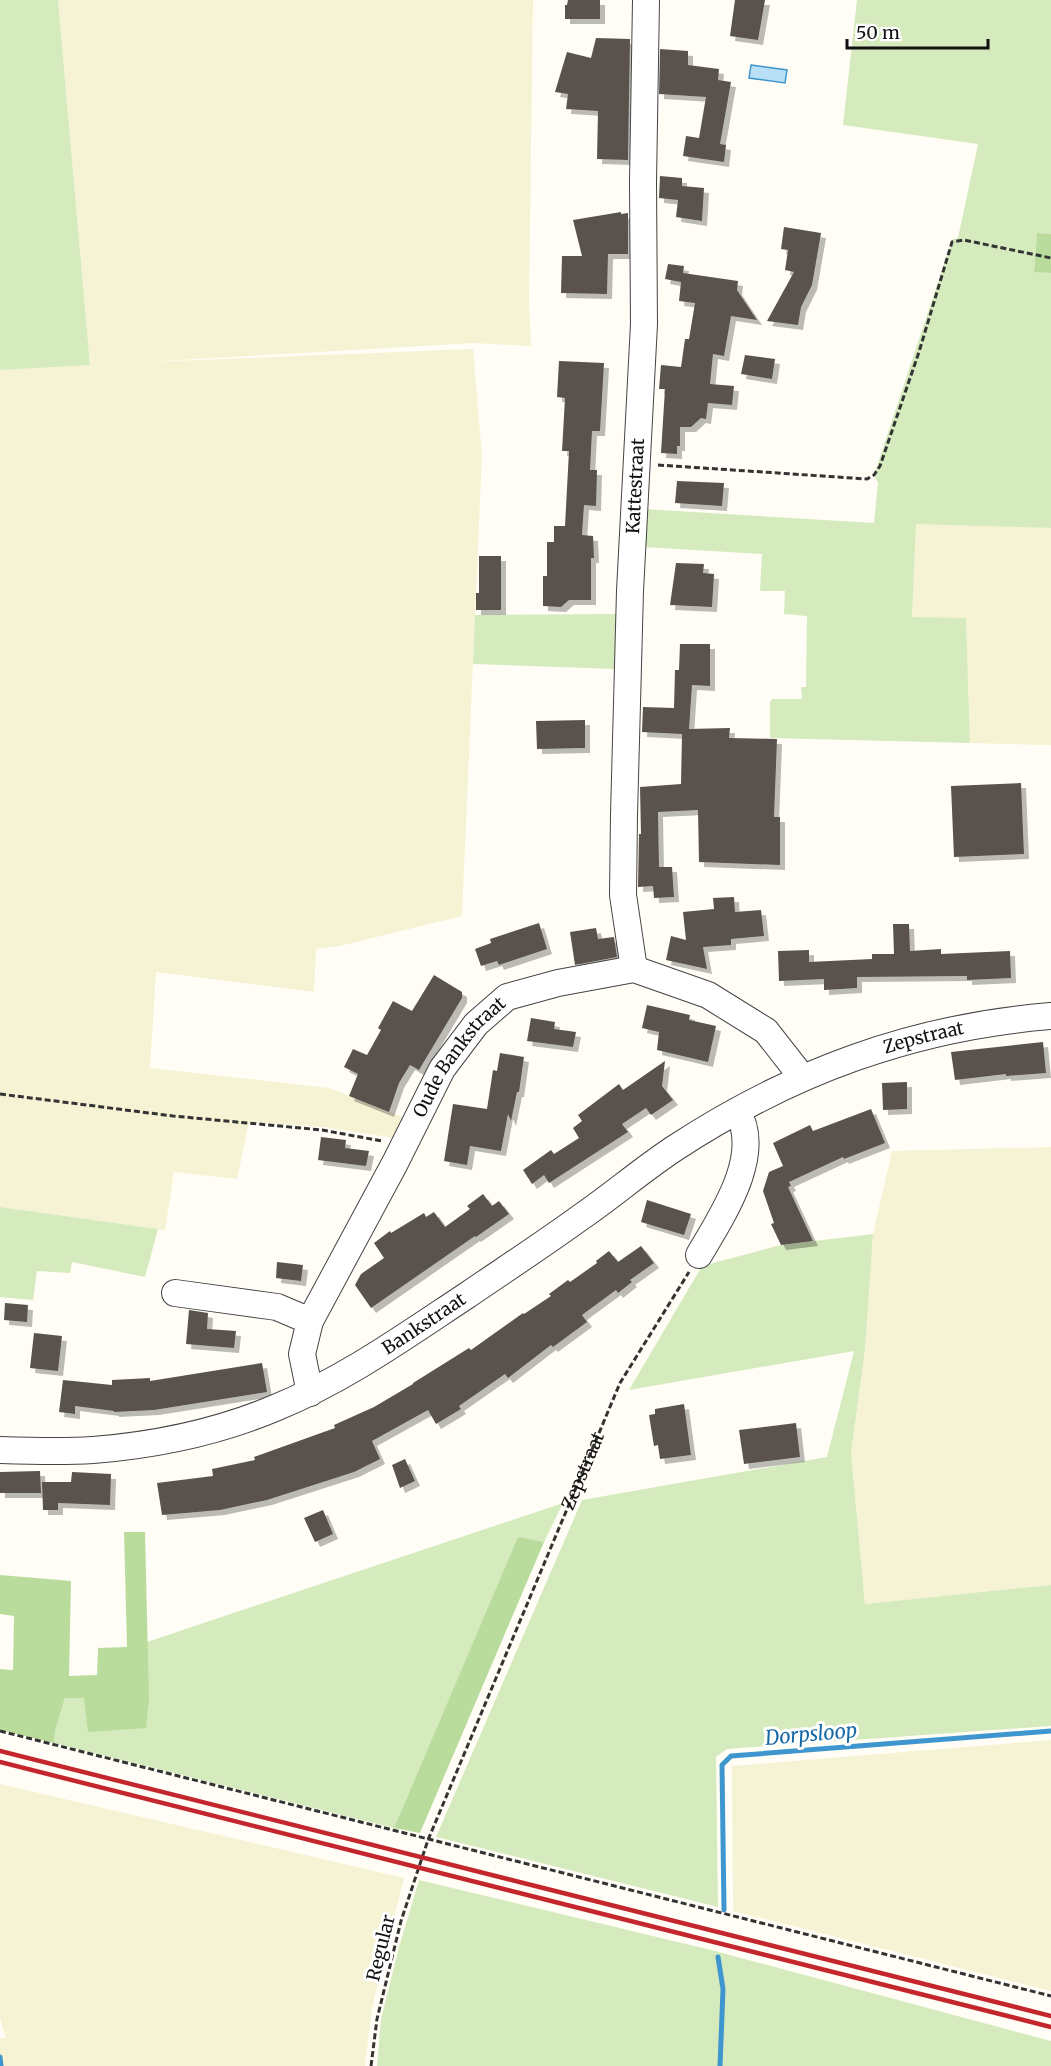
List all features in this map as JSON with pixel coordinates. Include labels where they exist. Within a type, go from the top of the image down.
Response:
[{"type":"street","name":"Kattestraat","points":[[634,969],[623,896],[630,591],[644,324],[643,182],[646,0]]},
{"type":"street","name":"Oude Bankstraat","points":[[310,1393],[302,1354],[310,1321],[405,1145],[442,1069],[476,1024],[507,997],[558,983],[634,969],[708,995],[766,1031],[802,1077]]},
{"type":"street","name":"Zepstraat","points":[[802,1077],[864,1053],[928,1035],[1005,1020],[1051,1016]]},
{"type":"street","name":"Bankstraat","points":[[0,1450],[92,1450],[187,1436],[273,1409],[310,1393],[379,1354],[581,1218],[674,1148],[802,1077]]},
{"type":"street","points":[[699,1255],[733,1193],[740,1175],[746,1142],[745,1127],[737,1111]]},
{"type":"street","points":[[175,1293],[277,1307],[310,1321]]},
{"type":"path","points":[[636,463],[867,479],[873,476],[880,466],[919,352],[952,242],[964,240],[1051,258]]},
{"type":"path","points":[[0,1094],[173,1116],[322,1130],[405,1145]]},
{"type":"path","name":"Zepstraat","points":[[428,1840],[620,1383],[699,1255]]},
{"type":"path","points":[[0,1731],[1051,1996]]},
{"type":"path","name":"Regular","points":[[371,2066],[376,2019],[401,1921],[428,1840]]},
{"type":"shaded area","points":[[58,0],[533,0],[529,301],[531,346],[473,343],[146,362],[473,349],[482,455],[462,916],[340,946],[316,949],[314,992],[156,972],[150,1068],[329,1088],[403,1117],[395,1138],[323,1127],[249,1122],[237,1179],[174,1172],[165,1230],[0,1207],[0,370],[90,364]]},
{"type":"shaded area","points":[[916,523],[1051,528],[1051,745],[970,743],[966,619],[912,617]]},
{"type":"shaded area","points":[[1051,1147],[1051,1585],[865,1604],[851,1453],[865,1350],[873,1234],[892,1151]]},
{"type":"shaded area","points":[[1051,1740],[1051,1991],[733,1911],[732,1766]]},
{"type":"shaded area","points":[[0,1784],[404,1878],[372,2008],[365,2066],[0,2066],[0,2038],[6,2038],[0,2018]]},
{"type":"green space","points":[[0,0],[58,0],[90,365],[0,370]]},
{"type":"green space","points":[[857,0],[1051,0],[1051,234],[1037,233],[1034,271],[1051,273],[1051,528],[916,524],[912,617],[966,618],[970,743],[770,738],[770,702],[772,699],[802,699],[801,687],[806,687],[807,616],[784,614],[785,591],[760,591],[762,554],[643,547],[643,509],[874,523],[878,483],[874,475],[947,255],[953,239],[958,238],[978,144],[843,125]]},
{"type":"green space","points":[[1037,233],[1051,234],[1051,273],[1034,272]]},
{"type":"green space","points":[[618,614],[617,669],[473,664],[475,615]]},
{"type":"green space","points":[[0,1207],[158,1229],[145,1277],[72,1262],[70,1273],[37,1271],[33,1300],[0,1297]]},
{"type":"green space","points":[[873,1234],[865,1350],[851,1453],[865,1604],[1051,1585],[1051,1726],[727,1749],[716,1757],[718,1907],[436,1837],[582,1500],[827,1457],[854,1351],[629,1390],[702,1266],[781,1245]]},
{"type":"green space","points":[[563,1503],[544,1542],[518,1538],[394,1828],[54,1743],[55,1731],[65,1698],[84,1698],[146,1728],[147,1642]]},
{"type":"green space","points":[[124,1532],[145,1532],[149,1700],[146,1728],[88,1732],[84,1698],[65,1698],[55,1731],[54,1743],[0,1730],[0,1669],[13,1670],[14,1616],[0,1614],[0,1575],[71,1581],[69,1676],[97,1675],[98,1648],[127,1647]]},
{"type":"green space","points":[[518,1537],[544,1542],[420,1833],[394,1828]]},
{"type":"green space","points":[[419,1880],[715,1951],[1051,2041],[1051,2066],[377,2066],[381,2019]]},
{"type":"water","points":[[751,65],[787,70],[785,83],[749,78]]},
{"type":"building","points":[[568,0],[600,0],[600,19],[565,19],[565,5]]},
{"type":"building","points":[[735,0],[765,0],[758,40],[730,36]]},
{"type":"building","points":[[596,38],[630,39],[628,160],[597,159],[598,111],[566,109],[568,94],[555,92],[567,52],[591,58]]},
{"type":"building","points":[[660,49],[688,51],[688,65],[719,69],[718,80],[731,82],[720,144],[726,145],[724,162],[683,156],[686,136],[699,138],[706,97],[659,94]]},
{"type":"building","points":[[660,176],[682,178],[682,186],[704,188],[702,221],[676,217],[678,200],[659,198]]},
{"type":"building","points":[[621,212],[621,214],[628,213],[628,254],[608,254],[607,294],[561,293],[562,256],[582,256],[573,220]]},
{"type":"building","points":[[784,227],[821,233],[812,285],[801,307],[798,325],[767,321],[794,272],[785,270],[788,250],[781,249]]},
{"type":"building","points":[[668,264],[684,266],[683,273],[738,281],[737,290],[757,320],[731,316],[724,356],[713,354],[710,384],[734,386],[732,405],[708,403],[706,419],[701,418],[691,427],[680,427],[680,446],[677,446],[677,454],[661,453],[665,389],[659,389],[661,365],[681,367],[685,339],[689,339],[695,303],[679,301],[681,282],[665,279]]},
{"type":"building","points":[[745,355],[775,359],[772,379],[741,374]]},
{"type":"building","points":[[559,361],[604,363],[600,431],[592,431],[590,470],[597,470],[596,506],[584,505],[582,535],[593,536],[591,600],[569,600],[561,607],[543,606],[543,576],[547,576],[547,542],[554,542],[554,526],[565,526],[569,451],[562,451],[565,398],[557,397]]},
{"type":"building","points":[[677,481],[724,483],[722,506],[675,503]]},
{"type":"building","points":[[479,556],[501,556],[501,610],[476,610],[476,593],[479,593]]},
{"type":"building","points":[[676,563],[704,564],[703,573],[714,574],[712,607],[670,605]]},
{"type":"building","points":[[680,644],[710,644],[710,686],[692,685],[689,729],[730,728],[729,738],[777,739],[774,817],[780,817],[780,865],[699,862],[698,810],[658,812],[659,867],[672,867],[674,897],[654,898],[653,886],[638,887],[639,834],[641,834],[640,787],[681,784],[682,734],[642,732],[643,707],[674,708],[675,670],[679,670]]},
{"type":"building","points":[[585,720],[585,748],[537,749],[536,721]]},
{"type":"building","points":[[1021,783],[1024,854],[954,857],[951,786]]},
{"type":"building","points":[[734,897],[735,912],[761,910],[764,936],[731,939],[731,945],[703,947],[707,969],[666,960],[671,936],[686,940],[683,912],[714,909],[713,898]]},
{"type":"building","points":[[539,923],[547,949],[499,965],[497,961],[481,966],[475,949],[491,943],[490,939]]},
{"type":"building","points":[[893,924],[909,924],[910,951],[941,949],[941,954],[1010,951],[1011,978],[967,980],[967,976],[857,977],[857,988],[824,990],[824,979],[779,981],[778,951],[809,950],[809,962],[872,959],[872,954],[894,954]]},
{"type":"building","points":[[596,928],[598,939],[614,937],[617,957],[575,965],[570,932]]},
{"type":"building","points":[[434,975],[462,992],[462,998],[419,1070],[410,1065],[399,1083],[389,1112],[349,1096],[358,1074],[344,1067],[353,1049],[367,1055],[381,1030],[378,1028],[393,1001],[412,1011]]},
{"type":"building","points":[[647,1005],[690,1015],[689,1020],[716,1026],[708,1062],[657,1050],[659,1032],[642,1028]]},
{"type":"building","points":[[531,1018],[555,1022],[554,1029],[576,1032],[573,1047],[527,1041]]},
{"type":"building","points":[[1043,1042],[1046,1073],[1006,1076],[1006,1074],[955,1080],[951,1052]]},
{"type":"building","points":[[500,1053],[524,1057],[519,1092],[517,1092],[511,1121],[508,1114],[501,1151],[470,1146],[467,1165],[444,1161],[453,1104],[487,1109],[493,1070],[497,1071]]},
{"type":"building","points":[[665,1061],[662,1086],[673,1100],[651,1115],[646,1108],[622,1124],[628,1132],[549,1183],[544,1175],[532,1184],[523,1170],[551,1150],[554,1154],[579,1138],[573,1128],[582,1121],[578,1115],[619,1084],[623,1090]]},
{"type":"building","points":[[907,1082],[907,1109],[883,1110],[882,1083]]},
{"type":"building","points":[[871,1109],[885,1143],[844,1159],[843,1157],[789,1182],[791,1186],[788,1187],[813,1241],[781,1245],[771,1224],[774,1223],[763,1191],[769,1172],[783,1166],[773,1143],[810,1125],[813,1131]]},
{"type":"building","points":[[321,1137],[346,1140],[345,1148],[369,1151],[366,1166],[318,1160]]},
{"type":"building","points":[[483,1194],[492,1206],[499,1201],[509,1214],[371,1308],[355,1285],[361,1274],[384,1258],[374,1243],[390,1231],[391,1233],[424,1213],[426,1217],[434,1212],[445,1227],[470,1209],[467,1206]]},
{"type":"building","points":[[647,1200],[691,1214],[684,1235],[641,1222]]},
{"type":"building","points":[[641,1246],[654,1263],[630,1280],[632,1282],[618,1293],[616,1290],[582,1315],[587,1322],[553,1347],[551,1345],[508,1378],[505,1374],[459,1406],[461,1409],[436,1424],[428,1410],[372,1441],[380,1459],[354,1472],[267,1500],[220,1510],[162,1515],[157,1483],[213,1476],[212,1469],[255,1460],[254,1457],[335,1428],[334,1425],[374,1407],[469,1348],[471,1350],[551,1296],[549,1294],[568,1280],[570,1282],[597,1263],[596,1261],[609,1251],[618,1262]]},
{"type":"building","points":[[277,1262],[303,1265],[301,1281],[276,1278]]},
{"type":"building","points":[[5,1303],[28,1305],[27,1322],[4,1320]]},
{"type":"building","points":[[189,1310],[208,1313],[207,1329],[236,1331],[234,1348],[186,1344]]},
{"type":"building","points":[[34,1333],[62,1336],[58,1371],[30,1368]]},
{"type":"building","points":[[262,1363],[267,1392],[154,1410],[114,1412],[75,1406],[75,1414],[59,1412],[63,1380],[112,1385],[112,1380],[150,1378],[150,1381]]},
{"type":"building","points":[[684,1404],[691,1455],[660,1459],[658,1445],[654,1446],[649,1415],[655,1414],[655,1409]]},
{"type":"building","points":[[796,1423],[800,1457],[744,1464],[739,1430]]},
{"type":"building","points":[[405,1459],[415,1481],[400,1488],[392,1465]]},
{"type":"building","points":[[40,1471],[41,1493],[0,1493],[0,1472]]},
{"type":"building","points":[[72,1472],[111,1474],[110,1505],[58,1503],[58,1510],[43,1510],[42,1482],[71,1482]]},
{"type":"building","points":[[323,1510],[333,1534],[315,1542],[304,1518]]},
{"type":"waterway","name":"Dorpsloop","points":[[724,1910],[722,1765],[731,1756],[1051,1731]]},
{"type":"waterway","name":"Dorpsloop","points":[[718,1957],[723,1989],[720,2066]]},
{"type":"waterway","name":"Dorpsloop","points":[[0,2057],[1,2066]]},
{"type":"railway","points":[[0,1751],[1051,2016]]},
{"type":"railway","points":[[0,1762],[1051,2027]]}]
